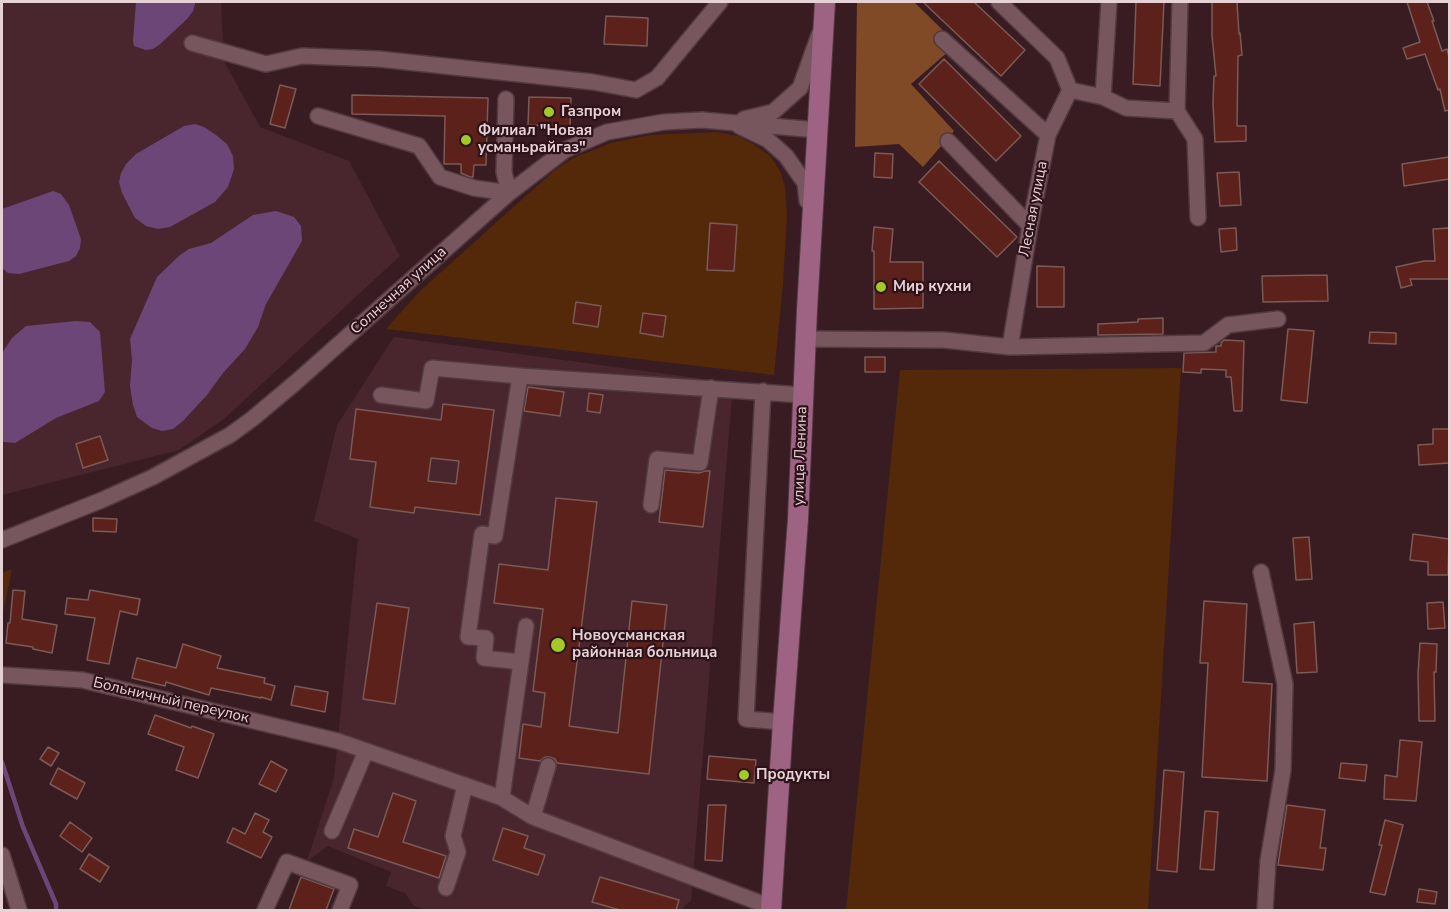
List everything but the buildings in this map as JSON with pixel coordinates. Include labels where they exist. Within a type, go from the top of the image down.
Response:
[{"type":"main road","name":"улица Ленина","points":[[771,909],[798,519],[811,233],[825,2]]},
{"type":"street","points":[[192,43],[266,64],[302,56],[379,59],[593,82],[636,90],[657,78],[720,2]]},
{"type":"street","points":[[999,2],[1057,58],[1070,90],[1103,97],[1126,108],[1177,111]]},
{"type":"street","points":[[1103,97],[1109,2]]},
{"type":"street","points":[[1180,2],[1177,111],[1195,139],[1198,218]]},
{"type":"street","points":[[731,122],[773,112],[800,88],[823,23]]},
{"type":"street","points":[[942,39],[1048,135]]},
{"type":"street","name":"Лесная улица","points":[[1010,347],[1048,135],[1070,90]]},
{"type":"street","points":[[318,116],[419,146],[440,177],[474,188],[509,193],[504,172],[506,99]]},
{"type":"street","name":"Солнечная улица","points":[[2,540],[153,477],[230,435],[295,383],[509,193],[565,150],[607,132],[664,122],[702,120],[817,130]]},
{"type":"street","points":[[731,122],[768,140],[786,156],[805,183],[811,233]]},
{"type":"street","points":[[948,141],[1030,226]]},
{"type":"street","points":[[806,339],[944,340],[1010,347],[1204,343],[1228,325],[1278,319]]},
{"type":"street","points":[[381,395],[426,401],[432,368],[803,395]]},
{"type":"street","points":[[520,376],[495,536],[482,534],[468,637],[486,638],[484,658],[521,662]]},
{"type":"street","points":[[651,505],[657,459],[700,463],[711,388]]},
{"type":"street","points":[[763,391],[746,719],[783,722]]},
{"type":"street","points":[[1261,572],[1285,684],[1283,770],[1268,861],[1265,910]]},
{"type":"street","points":[[502,798],[526,626]]},
{"type":"street","name":"Больничный переулок","points":[[2,675],[82,680],[338,741],[502,798],[533,817],[771,909]]},
{"type":"street","points":[[332,831],[366,751]]},
{"type":"street","points":[[533,817],[548,766]]},
{"type":"street","points":[[446,888],[458,852],[453,836],[465,785]]},
{"type":"street","points":[[2,855],[19,910]]},
{"type":"street","points":[[265,910],[287,862],[350,885],[340,910]]},
{"type":"shaded area","points":[[5,2],[221,2],[224,61],[260,127],[349,161],[400,256],[224,419],[179,450],[2,495],[2,5]]},
{"type":"shaded area","points":[[136,2],[195,2],[195,4],[187,19],[159,45],[146,50],[134,46]]},
{"type":"shaded area","points":[[857,2],[914,2],[957,44],[911,84],[954,131],[923,167],[899,144],[855,147]]},
{"type":"shaded area","points":[[195,124],[204,127],[227,144],[233,156],[234,169],[228,187],[215,202],[170,227],[158,229],[146,226],[135,218],[122,193],[119,182],[121,173],[136,154],[184,126]]},
{"type":"shaded area","points":[[718,132],[738,136],[770,156],[780,171],[785,187],[787,215],[783,284],[774,375],[386,329],[419,292],[555,170],[573,158],[611,143],[650,135]]},
{"type":"shaded area","points":[[53,191],[61,194],[69,205],[81,239],[76,256],[69,261],[19,274],[8,273],[3,269],[2,260],[2,209]]},
{"type":"shaded area","points":[[276,211],[294,217],[301,226],[302,241],[266,304],[258,327],[245,349],[183,421],[173,429],[162,431],[152,428],[137,417],[133,405],[130,386],[132,360],[130,339],[157,277],[189,249],[211,243],[253,215]]},
{"type":"shaded area","points":[[76,321],[90,322],[100,332],[105,392],[99,401],[56,418],[15,443],[4,442],[2,440],[2,353],[12,338],[26,326]]},
{"type":"shaded area","points":[[394,337],[733,383],[691,901],[682,910],[428,910],[414,906],[405,893],[386,886],[391,872],[328,846],[307,861],[334,778],[358,539],[314,521],[337,425]]},
{"type":"shaded area","points":[[1181,368],[1148,910],[846,910],[900,370]]},
{"type":"shaded area","points":[[12,569],[2,618],[2,573]]},
{"type":"waterway","points":[[2,762],[23,827],[56,904],[56,910]]},
{"type":"place","name":"Газпром","points":[[549,112]]},
{"type":"place","name":"Филиал \"Новая усманьрайгаз\"","points":[[466,140]]},
{"type":"place","name":"Мир кухни","points":[[881,287]]},
{"type":"place","name":"Новоусманская районная больница","points":[[558,645]]},
{"type":"place","name":"Продукты","points":[[744,775]]}]
